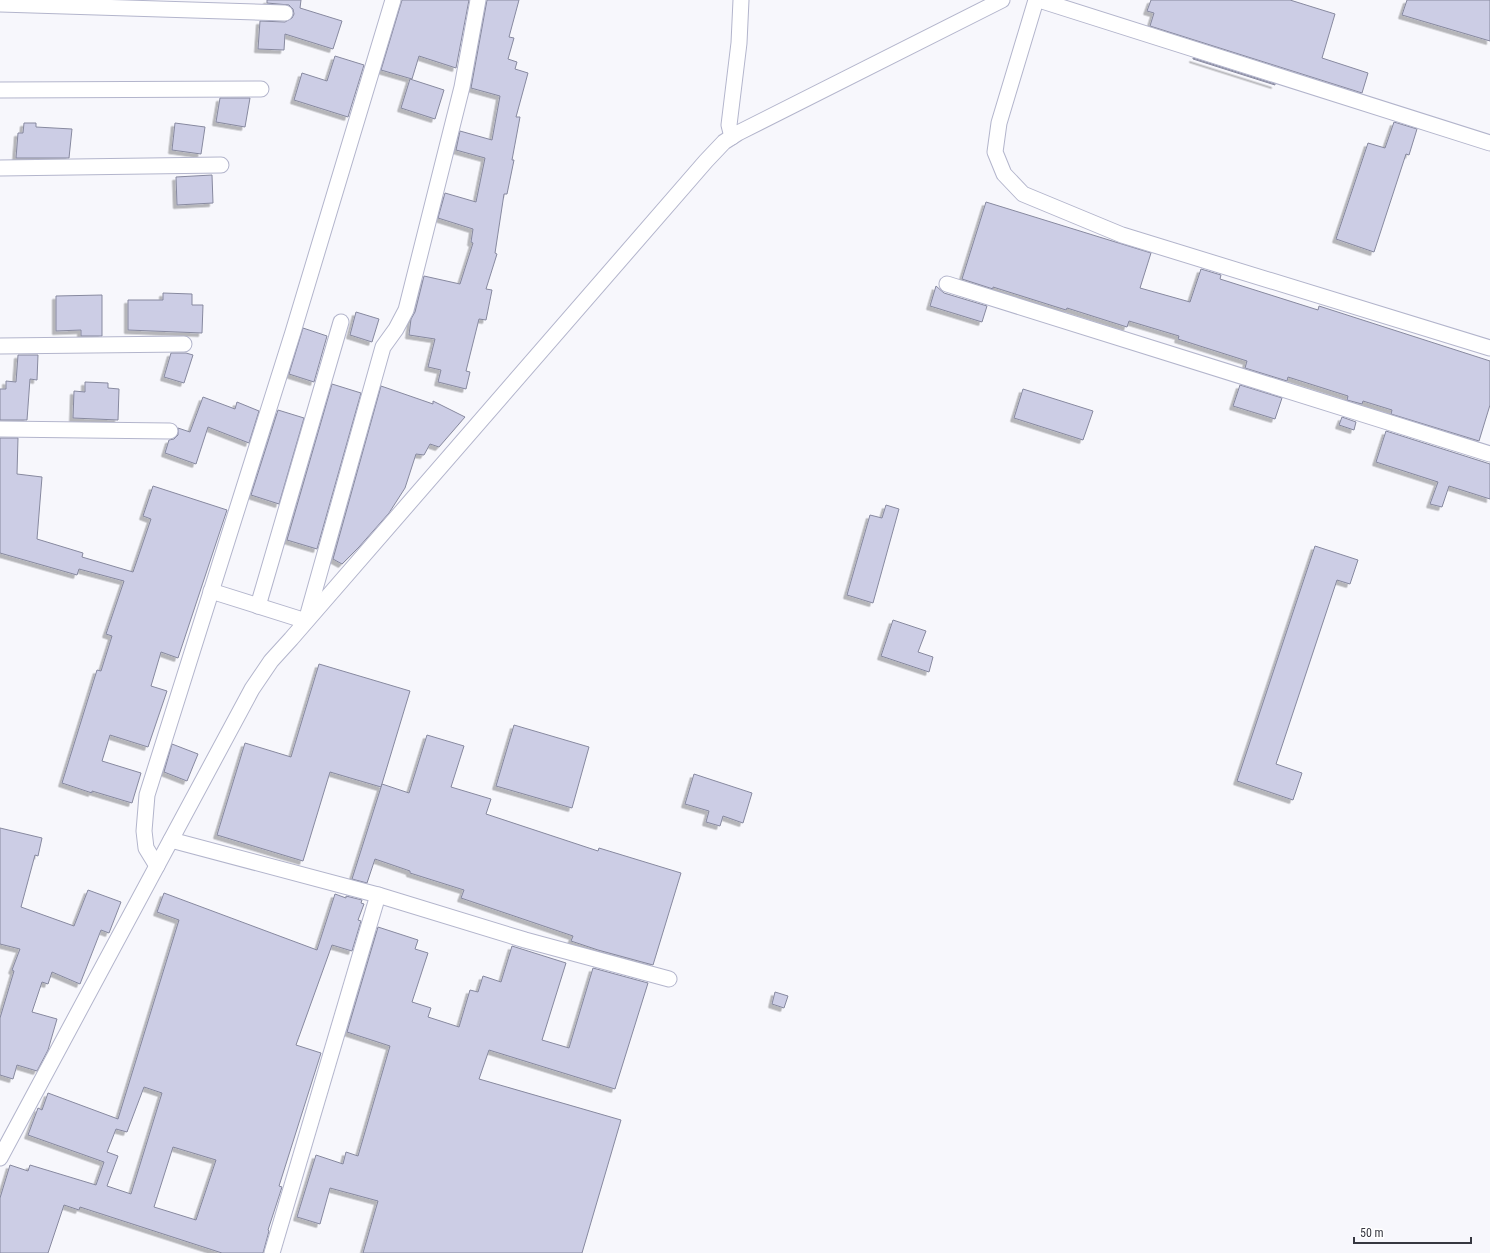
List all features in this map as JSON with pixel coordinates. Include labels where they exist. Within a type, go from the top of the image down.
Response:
[{"type":"street","points":[[157,866],[146,848],[144,831],[147,795],[293,332],[393,0]]},
{"type":"street","points":[[306,621],[383,347],[396,329],[406,310],[462,87],[478,0]]},
{"type":"street","points":[[732,137],[729,125],[739,43],[740,0]]},
{"type":"street","points":[[0,1158],[252,689],[271,661],[724,142],[1002,0]]},
{"type":"street","points":[[1036,0],[999,123],[995,152],[1004,174],[1023,194],[1122,236],[1490,348]]},
{"type":"street","points":[[1039,0],[1490,143]]},
{"type":"street","points":[[0,4],[286,13]]},
{"type":"street","points":[[0,90],[261,89]]},
{"type":"street","points":[[0,168],[221,165]]},
{"type":"street","points":[[947,284],[1490,454]]},
{"type":"street","points":[[258,606],[342,322]]},
{"type":"street","points":[[0,346],[184,344]]},
{"type":"street","points":[[0,429],[170,431]]},
{"type":"street","points":[[211,591],[306,621]]},
{"type":"street","points":[[171,840],[378,895],[525,940],[669,979]]},
{"type":"street","points":[[272,1253],[378,895]]},
{"type":"building","points":[[267,0],[301,0],[300,8],[342,21],[333,49],[285,34],[284,50],[258,49],[260,21],[285,22],[292,18],[294,14],[293,9],[289,5],[267,3]]},
{"type":"building","points":[[402,0],[469,0],[456,68],[419,56],[412,79],[381,70]]},
{"type":"building","points":[[487,0],[519,0],[509,37],[514,38],[508,59],[517,62],[515,69],[528,73],[516,117],[520,117],[512,160],[514,160],[507,194],[504,194],[495,253],[497,254],[486,289],[492,290],[486,320],[479,319],[466,371],[470,372],[466,389],[438,382],[441,370],[428,367],[435,339],[409,335],[411,319],[415,312],[424,276],[460,284],[473,243],[471,242],[473,229],[438,218],[445,193],[476,202],[485,158],[456,150],[460,131],[492,140],[500,96],[471,88]]},
{"type":"building","points":[[1151,0],[1290,0],[1335,14],[1322,58],[1368,73],[1362,93],[1150,26],[1154,13],[1147,11]]},
{"type":"building","points":[[1407,0],[1490,0],[1490,41],[1402,15]]},
{"type":"building","points":[[335,56],[364,65],[348,117],[294,100],[302,73],[327,81]]},
{"type":"building","points":[[1193,59],[1275,84],[1275,85]]},
{"type":"building","points":[[410,79],[444,90],[435,119],[401,108]]},
{"type":"building","points":[[220,98],[250,98],[245,127],[216,122]]},
{"type":"building","points":[[1394,122],[1417,129],[1409,155],[1406,154],[1374,252],[1336,239],[1368,143],[1385,148]]},
{"type":"building","points":[[24,123],[36,123],[36,127],[72,129],[69,158],[16,158],[18,133],[23,133]]},
{"type":"building","points":[[175,123],[205,127],[201,154],[172,150]]},
{"type":"building","points":[[212,175],[213,203],[177,205],[176,177]]},
{"type":"building","points":[[986,202],[1151,253],[1140,288],[1190,302],[1201,269],[1221,275],[1220,279],[1318,310],[1319,306],[1490,361],[1490,405],[1479,441],[1391,414],[1392,410],[1363,401],[1362,404],[1347,400],[1348,396],[1288,377],[1287,381],[1245,368],[1247,361],[1178,339],[1179,336],[1129,321],[1127,327],[1067,308],[1066,310],[962,279]]},
{"type":"building","points":[[936,286],[944,293],[987,306],[982,322],[930,306]]},
{"type":"building","points":[[163,293],[192,294],[192,305],[203,305],[202,333],[128,330],[128,300],[163,300]]},
{"type":"building","points":[[102,295],[102,336],[81,336],[81,330],[56,331],[56,296]]},
{"type":"building","points":[[356,312],[379,319],[372,342],[350,335]]},
{"type":"building","points":[[303,328],[327,336],[314,382],[289,374]]},
{"type":"building","points":[[171,353],[186,353],[193,355],[184,383],[164,377]]},
{"type":"building","points":[[18,355],[38,355],[37,380],[30,379],[27,420],[0,420],[0,389],[6,389],[6,381],[16,382]]},
{"type":"building","points":[[85,382],[108,383],[108,388],[119,389],[118,420],[73,418],[74,391],[85,392]]},
{"type":"building","points":[[332,384],[361,393],[317,549],[287,540]]},
{"type":"building","points":[[1240,385],[1282,398],[1275,419],[1233,406]]},
{"type":"building","points":[[381,386],[433,404],[433,401],[465,417],[439,447],[430,444],[424,455],[416,454],[405,488],[389,513],[342,564],[333,559]]},
{"type":"building","points":[[1023,389],[1093,411],[1083,440],[1014,418]]},
{"type":"building","points":[[203,397],[235,409],[237,402],[259,411],[249,443],[208,427],[196,464],[165,453],[169,440],[174,439],[178,435],[178,428],[190,432]]},
{"type":"building","points":[[278,410],[304,418],[279,504],[251,495]]},
{"type":"building","points":[[1342,417],[1356,422],[1354,430],[1339,425]]},
{"type":"building","points":[[1386,431],[1490,464],[1490,499],[1449,486],[1442,507],[1430,504],[1438,482],[1376,462]]},
{"type":"building","points":[[0,438],[18,438],[17,474],[42,477],[37,539],[83,553],[82,557],[133,572],[151,519],[143,516],[153,486],[227,510],[178,658],[161,652],[151,686],[167,691],[148,747],[110,735],[102,761],[141,773],[132,803],[92,791],[92,793],[62,783],[97,670],[101,671],[112,636],[106,634],[124,581],[79,569],[77,575],[0,553]]},
{"type":"building","points":[[886,505],[899,509],[873,603],[847,595],[870,515],[882,518]]},
{"type":"building","points":[[1315,546],[1358,560],[1350,584],[1337,580],[1276,764],[1302,773],[1293,800],[1237,781]]},
{"type":"building","points":[[893,620],[926,631],[918,652],[933,657],[929,672],[881,656]]},
{"type":"building","points":[[319,664],[410,691],[381,787],[330,772],[303,861],[217,835],[245,743],[291,757]]},
{"type":"building","points":[[514,725],[589,747],[572,808],[496,786]]},
{"type":"building","points":[[427,735],[464,746],[451,787],[491,799],[486,814],[598,851],[599,848],[681,873],[653,965],[571,941],[573,936],[461,898],[464,890],[410,873],[410,871],[375,859],[367,883],[352,879],[382,784],[409,793]]},
{"type":"building","points":[[172,744],[198,754],[187,781],[164,772]]},
{"type":"building","points":[[694,774],[752,793],[743,823],[723,816],[720,826],[706,822],[709,811],[685,804]]},
{"type":"building","points":[[0,828],[42,838],[38,856],[35,855],[21,907],[74,926],[88,890],[121,902],[109,933],[101,930],[80,984],[52,972],[48,984],[42,982],[32,1012],[57,1019],[48,1050],[37,1071],[17,1065],[13,1079],[0,1075],[0,1018],[14,971],[12,970],[20,949],[0,944]]},
{"type":"building","points":[[164,893],[317,950],[335,894],[346,898],[346,896],[362,900],[361,903],[364,904],[358,920],[361,921],[352,951],[332,945],[296,1045],[321,1053],[279,1186],[282,1187],[268,1230],[263,1253],[222,1253],[80,1207],[79,1210],[64,1205],[48,1253],[0,1253],[0,1198],[10,1165],[28,1171],[30,1165],[96,1185],[104,1162],[28,1135],[38,1108],[42,1110],[48,1093],[118,1119],[179,920],[157,912]],"holes":[[[144,1087],[162,1093],[131,1194],[107,1186],[118,1156],[107,1152],[116,1129],[127,1132]],[[173,1147],[216,1160],[196,1220],[154,1207]]]},
{"type":"building","points":[[378,927],[418,940],[415,949],[428,953],[412,1002],[431,1008],[428,1017],[459,1027],[470,990],[478,992],[483,976],[501,982],[512,946],[566,963],[542,1040],[569,1048],[593,968],[648,983],[615,1089],[489,1050],[479,1079],[621,1120],[582,1253],[363,1253],[378,1201],[330,1188],[320,1224],[297,1217],[316,1155],[343,1164],[346,1152],[358,1156],[390,1046],[347,1032]]},
{"type":"building","points":[[775,992],[788,996],[784,1008],[772,1004]]}]
